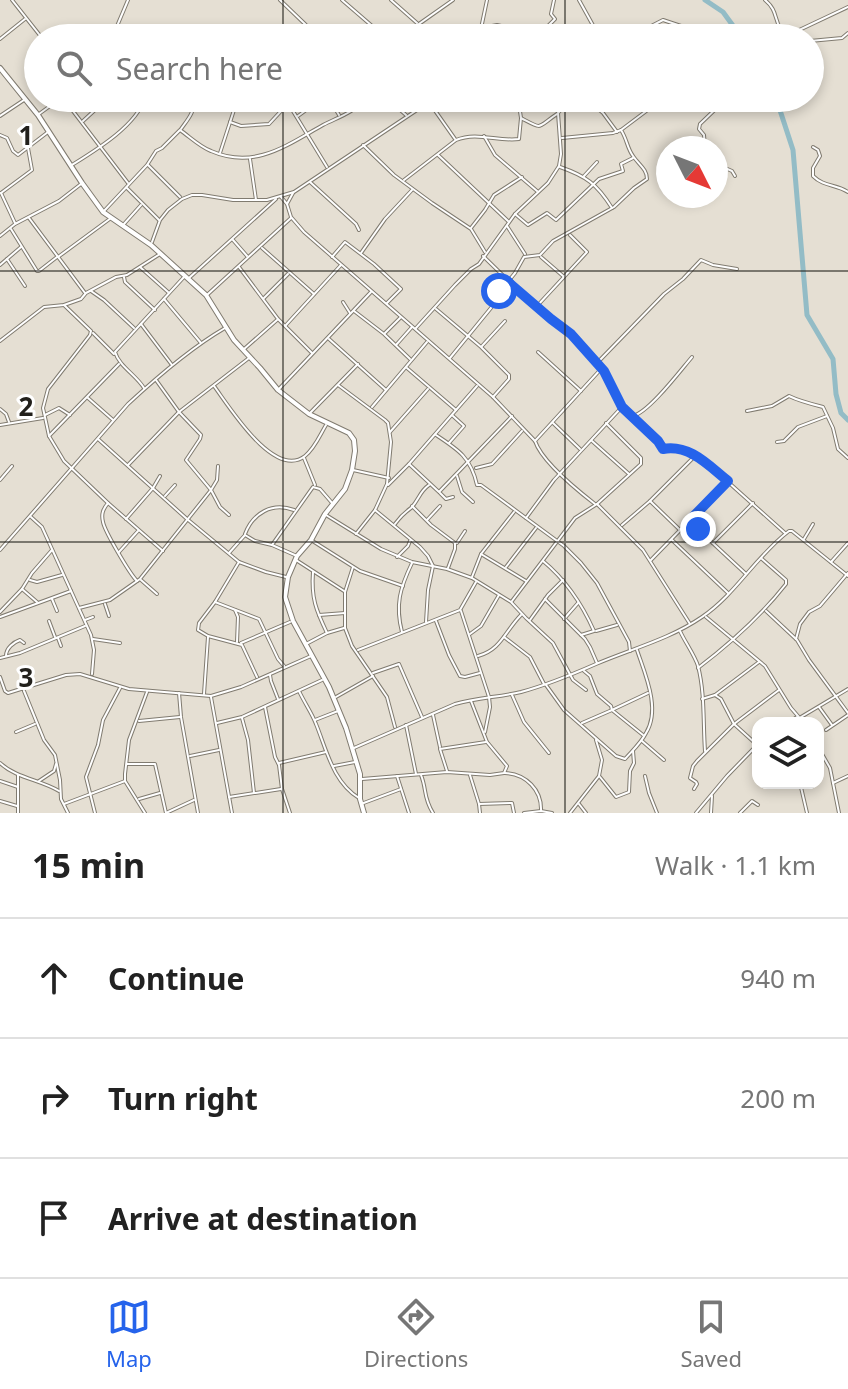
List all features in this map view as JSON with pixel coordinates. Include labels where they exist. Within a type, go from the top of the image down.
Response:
[{"type":"street","points":[[12,0],[31,24]]},
{"type":"street","points":[[118,24],[128,0]]},
{"type":"street","points":[[280,0],[305,24]]},
{"type":"street","points":[[342,0],[371,24]]},
{"type":"street","points":[[391,0],[418,24],[453,0]]},
{"type":"street","points":[[483,24],[487,0]]},
{"type":"street","points":[[550,24],[555,19],[551,14],[554,0]]},
{"type":"street","points":[[579,0],[591,24]]},
{"type":"street","points":[[765,0],[774,9],[778,24]]},
{"type":"street","points":[[813,24],[848,7]]},
{"type":"street","points":[[0,39],[26,18]]},
{"type":"street","points":[[655,24],[663,20],[675,24]]},
{"type":"street","points":[[824,40],[842,38],[848,33]]},
{"type":"street","points":[[0,68],[24,98]]},
{"type":"street","points":[[0,116],[24,100]]},
{"type":"street","points":[[36,112],[103,212],[151,245],[188,276],[206,295],[242,350],[278,390],[309,414],[349,433],[354,440],[352,470],[345,489],[296,558],[288,577],[285,597],[293,621],[334,698],[353,748],[364,813]]},
{"type":"street","points":[[38,115],[42,112]]},
{"type":"street","points":[[74,112],[127,186],[160,220]]},
{"type":"street","points":[[83,122],[93,112]]},
{"type":"street","points":[[71,166],[101,147],[137,112]]},
{"type":"street","points":[[103,212],[156,151],[180,130],[192,112]]},
{"type":"street","points":[[219,154],[233,112]]},
{"type":"street","points":[[230,122],[241,126],[269,124],[280,112]]},
{"type":"street","points":[[294,112],[328,168]]},
{"type":"street","points":[[297,117],[304,112]]},
{"type":"street","points":[[336,112],[339,116]]},
{"type":"street","points":[[180,130],[204,148],[250,159],[275,151],[349,112]]},
{"type":"street","points":[[402,112],[407,116]]},
{"type":"street","points":[[151,245],[160,220],[182,199],[202,195],[256,201],[294,192],[413,112]]},
{"type":"street","points":[[436,112],[456,140]]},
{"type":"street","points":[[403,181],[456,140],[484,136],[519,139],[520,112]]},
{"type":"street","points":[[540,255],[553,241],[612,208],[648,178],[619,131],[602,112]]},
{"type":"street","points":[[560,138],[607,135],[619,131],[645,112]]},
{"type":"street","points":[[704,136],[699,129],[700,124],[712,112]]},
{"type":"street","points":[[521,118],[537,127],[558,113]]},
{"type":"street","points":[[396,345],[479,264],[515,214],[551,179],[559,166],[561,154],[558,113]]},
{"type":"street","points":[[0,135],[7,138],[16,155],[20,155],[49,131]]},
{"type":"street","points":[[484,136],[493,152],[538,192]]},
{"type":"street","points":[[363,145],[413,189],[471,229],[485,255],[508,282],[571,334],[601,368],[622,407],[663,449],[670,447],[697,455],[786,534]]},
{"type":"street","points":[[15,224],[0,193],[32,170],[28,147]]},
{"type":"street","points":[[813,147],[820,156],[813,168],[813,176],[824,185],[848,192]]},
{"type":"street","points":[[438,155],[508,224],[526,255]]},
{"type":"street","points":[[515,214],[528,225],[546,213],[556,220],[594,184],[623,171],[621,164],[635,158]]},
{"type":"street","points":[[250,159],[256,201]]},
{"type":"street","points":[[584,176],[597,162]]},
{"type":"street","points":[[147,165],[182,199]]},
{"type":"street","points":[[559,166],[584,176],[600,190],[612,208]]},
{"type":"street","points":[[728,169],[735,176]]},
{"type":"street","points":[[471,229],[497,192],[522,177]]},
{"type":"street","points":[[309,181],[359,230]]},
{"type":"street","points":[[0,236],[15,224],[59,201],[82,183]]},
{"type":"street","points":[[360,254],[385,219],[413,189]]},
{"type":"street","points":[[287,204],[294,192]]},
{"type":"street","points":[[279,197],[287,204],[291,217],[301,229],[493,397],[535,441],[559,474],[620,526],[651,560],[690,625]]},
{"type":"street","points":[[114,355],[169,293],[279,197]]},
{"type":"street","points":[[123,225],[142,204]]},
{"type":"street","points":[[28,217],[85,293]]},
{"type":"street","points":[[206,295],[291,217]]},
{"type":"street","points":[[11,228],[38,271],[111,218]]},
{"type":"street","points":[[538,306],[587,252],[569,234]]},
{"type":"street","points":[[231,238],[248,257]]},
{"type":"street","points":[[332,257],[345,242],[401,288],[386,304]]},
{"type":"street","points":[[0,265],[22,246]]},
{"type":"street","points":[[260,246],[314,295]]},
{"type":"street","points":[[0,341],[41,309],[81,299],[85,293],[120,275],[124,276],[160,254]]},
{"type":"street","points":[[526,255],[540,255],[564,277]]},
{"type":"street","points":[[449,358],[495,303],[497,294],[526,255]]},
{"type":"street","points":[[7,259],[25,286]]},
{"type":"street","points":[[597,363],[701,260],[737,269]]},
{"type":"street","points":[[285,326],[341,265]]},
{"type":"street","points":[[238,266],[278,319],[312,353]]},
{"type":"street","points":[[140,267],[169,293]]},
{"type":"street","points":[[263,299],[289,273]]},
{"type":"street","points":[[124,276],[125,282],[155,310]]},
{"type":"street","points":[[90,291],[135,329]]},
{"type":"street","points":[[278,390],[371,291]]},
{"type":"street","points":[[164,299],[201,344]]},
{"type":"street","points":[[343,302],[350,314]]},
{"type":"street","points":[[64,305],[145,388]]},
{"type":"street","points":[[436,308],[509,376],[493,397]]},
{"type":"street","points":[[354,310],[411,360]]},
{"type":"street","points":[[384,334],[401,317]]},
{"type":"street","points":[[242,350],[278,319]]},
{"type":"street","points":[[481,347],[505,321]]},
{"type":"street","points":[[141,324],[173,366]]},
{"type":"street","points":[[0,550],[128,404],[226,327]]},
{"type":"street","points":[[91,331],[48,389],[44,400],[44,417],[49,436],[61,458],[163,551]]},
{"type":"street","points":[[328,338],[387,391]]},
{"type":"street","points":[[371,408],[428,341]]},
{"type":"street","points":[[538,352],[581,391]]},
{"type":"street","points":[[128,465],[179,412],[250,357]]},
{"type":"street","points":[[632,416],[639,415],[692,357]]},
{"type":"street","points":[[49,436],[120,363]]},
{"type":"street","points":[[309,414],[358,364]]},
{"type":"street","points":[[407,368],[456,411]]},
{"type":"street","points":[[535,441],[601,368]]},
{"type":"street","points":[[156,380],[201,437],[186,460],[229,515]]},
{"type":"street","points":[[338,385],[388,423],[391,442],[387,486],[375,510],[355,535]]},
{"type":"street","points":[[387,486],[478,385]]},
{"type":"street","points":[[214,386],[259,444],[271,454],[288,459],[304,456],[328,422]]},
{"type":"street","points":[[389,433],[430,387]]},
{"type":"street","points":[[747,411],[772,406],[790,396],[824,407],[838,449],[848,458]]},
{"type":"street","points":[[88,398],[114,421]]},
{"type":"street","points":[[526,518],[559,474],[622,407]]},
{"type":"street","points":[[0,425],[44,417],[59,408],[70,415]]},
{"type":"street","points":[[0,409],[9,423]]},
{"type":"street","points":[[449,444],[464,426],[452,416]]},
{"type":"street","points":[[439,492],[512,416]]},
{"type":"street","points":[[777,442],[784,441],[798,427],[828,416]]},
{"type":"street","points":[[552,423],[581,450]]},
{"type":"street","points":[[511,602],[575,518],[596,504],[641,464],[641,458],[606,423]]},
{"type":"street","points":[[473,469],[492,464],[523,430]]},
{"type":"street","points":[[436,435],[469,462],[477,485],[570,551],[597,583],[629,642],[630,651]]},
{"type":"street","points":[[98,439],[239,562],[288,577]]},
{"type":"street","points":[[591,440],[630,475]]},
{"type":"street","points":[[620,526],[697,455]]},
{"type":"street","points":[[304,456],[316,486],[334,504]]},
{"type":"street","points":[[409,464],[446,499],[453,497]]},
{"type":"street","points":[[0,480],[12,466]]},
{"type":"street","points":[[79,608],[104,603],[139,580],[211,490],[217,480],[218,466]]},
{"type":"street","points":[[352,470],[389,478]]},
{"type":"street","points":[[456,475],[462,492],[473,502]]},
{"type":"street","points":[[126,519],[160,476]]},
{"type":"street","points":[[651,560],[728,481]]},
{"type":"street","points":[[164,497],[175,485]]},
{"type":"street","points":[[393,526],[424,488],[431,485]]},
{"type":"street","points":[[272,545],[295,510],[316,486]]},
{"type":"street","points":[[650,501],[680,530]]},
{"type":"street","points":[[108,503],[103,509],[103,522],[128,572],[157,594]]},
{"type":"street","points":[[712,544],[753,503]]},
{"type":"street","points":[[412,506],[456,546]]},
{"type":"street","points":[[427,521],[440,506]]},
{"type":"street","points":[[228,554],[262,511],[281,507],[295,510]]},
{"type":"street","points":[[375,510],[428,556],[433,566],[425,623]]},
{"type":"street","points":[[472,578],[481,554],[515,512]]},
{"type":"street","points":[[325,514],[355,535],[397,557],[472,578],[511,602],[553,643],[570,676],[586,690]]},
{"type":"street","points":[[30,517],[42,527],[92,640],[92,677]]},
{"type":"street","points":[[689,521],[747,575]]},
{"type":"street","points":[[804,539],[813,524]]},
{"type":"street","points":[[505,568],[537,526]]},
{"type":"street","points":[[119,552],[139,530]]},
{"type":"street","points":[[447,569],[465,531]]},
{"type":"street","points":[[353,748],[433,713],[471,700],[545,685],[680,631],[704,616],[729,594],[792,531],[847,574],[820,606],[806,615],[796,639]]},
{"type":"street","points":[[245,535],[296,558],[345,592]]},
{"type":"street","points":[[671,539],[729,594]]},
{"type":"street","points":[[311,540],[353,567],[403,586]]},
{"type":"street","points":[[397,557],[410,540]]},
{"type":"street","points":[[831,562],[848,543]]},
{"type":"street","points":[[0,612],[52,550]]},
{"type":"street","points":[[481,554],[527,582]]},
{"type":"street","points":[[698,668],[735,640],[787,583],[761,559]]},
{"type":"street","points":[[543,561],[570,588],[594,631]]},
{"type":"street","points":[[239,562],[198,628],[208,636],[243,646],[258,678]]},
{"type":"street","points":[[402,632],[397,609],[412,562]]},
{"type":"street","points":[[353,567],[345,592],[345,628],[349,641],[387,697],[396,729]]},
{"type":"street","points":[[313,572],[313,593],[318,615],[327,633]]},
{"type":"street","points":[[28,579],[37,582],[63,575]]},
{"type":"street","points":[[529,621],[563,580]]},
{"type":"street","points":[[356,651],[460,610],[477,581]]},
{"type":"street","points":[[22,589],[38,602]]},
{"type":"street","points":[[0,617],[72,591]]},
{"type":"street","points":[[469,634],[481,626],[499,594]]},
{"type":"street","points":[[52,598],[57,611]]},
{"type":"street","points":[[545,599],[581,635],[597,664]]},
{"type":"street","points":[[215,602],[259,619],[285,667]]},
{"type":"street","points":[[104,603],[109,616]]},
{"type":"street","points":[[564,619],[579,603]]},
{"type":"street","points":[[234,609],[238,617],[238,643]]},
{"type":"street","points":[[460,610],[489,697],[485,735]]},
{"type":"street","points":[[765,610],[796,639],[848,714],[826,730]]},
{"type":"street","points":[[318,615],[345,613]]},
{"type":"street","points":[[476,657],[493,651],[522,614]]},
{"type":"street","points":[[704,616],[760,662],[799,717],[848,689]]},
{"type":"street","points":[[0,658],[57,638],[93,617]]},
{"type":"street","points":[[436,618],[460,676],[481,672]]},
{"type":"street","points":[[49,621],[61,646]]},
{"type":"street","points":[[238,643],[293,621]]},
{"type":"street","points":[[581,635],[618,625]]},
{"type":"street","points":[[306,644],[345,628]]},
{"type":"street","points":[[680,631],[698,668],[705,752]]},
{"type":"street","points":[[204,695],[208,636]]},
{"type":"street","points":[[504,637],[530,657],[560,706],[621,759],[625,759],[641,741],[649,729],[651,718],[651,701],[637,649]]},
{"type":"street","points":[[6,657],[15,642],[20,640],[24,643]]},
{"type":"street","points":[[92,640],[120,643]]},
{"type":"street","points":[[0,694],[23,690],[66,675],[80,674],[120,687],[211,696],[312,655]]},
{"type":"street","points":[[702,699],[715,695],[760,662]]},
{"type":"street","points":[[334,698],[399,664],[422,718]]},
{"type":"street","points":[[583,670],[590,676],[597,694],[644,736]]},
{"type":"street","points":[[270,674],[278,700]]},
{"type":"street","points":[[0,677],[6,692]]},
{"type":"street","points":[[216,723],[242,717],[324,679]]},
{"type":"street","points":[[95,813],[86,775],[106,713],[120,687]]},
{"type":"street","points":[[694,789],[697,784],[691,780],[691,772],[705,752],[734,724],[780,689]]},
{"type":"street","points":[[23,690],[36,724],[53,750],[60,792],[68,813]]},
{"type":"street","points":[[145,813],[125,781],[129,740],[147,691]]},
{"type":"street","points":[[299,691],[344,788],[361,802]]},
{"type":"street","points":[[580,724],[649,692]]},
{"type":"street","points":[[179,693],[198,813]]},
{"type":"street","points":[[512,694],[524,722],[549,753]]},
{"type":"street","points":[[715,695],[721,699],[734,724],[752,739]]},
{"type":"street","points":[[211,696],[232,813]]},
{"type":"street","points":[[471,700],[487,742],[507,766],[504,773]]},
{"type":"street","points":[[265,707],[290,813]]},
{"type":"street","points":[[819,707],[832,725]]},
{"type":"street","points":[[315,720],[339,710]]},
{"type":"street","points":[[433,713],[447,772]]},
{"type":"street","points":[[136,721],[181,717]]},
{"type":"street","points":[[242,717],[254,793]]},
{"type":"street","points":[[16,732],[36,724]]},
{"type":"street","points":[[406,724],[416,775]]},
{"type":"street","points":[[570,813],[599,776],[603,763],[596,739]]},
{"type":"street","points":[[641,741],[664,760]]},
{"type":"street","points":[[440,749],[487,742]]},
{"type":"street","points":[[189,757],[220,750]]},
{"type":"street","points":[[599,776],[616,797],[629,792],[630,771],[634,763],[632,750]]},
{"type":"street","points":[[696,813],[752,751]]},
{"type":"street","points":[[277,762],[326,752]]},
{"type":"street","points":[[824,756],[839,813]]},
{"type":"street","points":[[333,766],[356,762]]},
{"type":"street","points":[[0,763],[10,771],[60,792]]},
{"type":"street","points":[[39,781],[53,772],[57,763]]},
{"type":"street","points":[[126,764],[155,764],[165,813],[195,800]]},
{"type":"street","points":[[360,779],[447,772],[518,774],[535,789],[541,800],[541,811]]},
{"type":"street","points":[[18,774],[18,813]]},
{"type":"street","points":[[421,774],[426,801],[433,813]]},
{"type":"street","points":[[470,774],[480,813]]},
{"type":"street","points":[[397,776],[409,813]]},
{"type":"street","points":[[645,776],[657,813]]},
{"type":"street","points":[[832,783],[848,776]]},
{"type":"street","points":[[0,781],[19,787]]},
{"type":"street","points":[[63,804],[125,781]]},
{"type":"street","points":[[229,797],[282,789]]},
{"type":"street","points":[[361,802],[401,789]]},
{"type":"street","points":[[801,789],[807,813]]},
{"type":"street","points":[[137,799],[161,793]]},
{"type":"street","points":[[711,813],[712,795]]},
{"type":"street","points":[[0,801],[18,806]]},
{"type":"street","points":[[740,813],[752,801],[758,805]]},
{"type":"street","points":[[479,804],[512,803],[514,813]]},
{"type":"street","points":[[578,804],[586,813]]},
{"type":"street","points":[[524,813],[552,813]]},
{"type":"waterway","points":[[705,0],[723,12],[732,24]]},
{"type":"waterway","points":[[781,112],[793,150],[807,315],[833,359],[836,394],[841,413],[848,420]]},
{"type":"route","points":[[499,291],[508,282],[567,330],[604,371],[622,407],[663,449],[670,447],[697,455],[728,481],[689,521],[698,529]]}]
